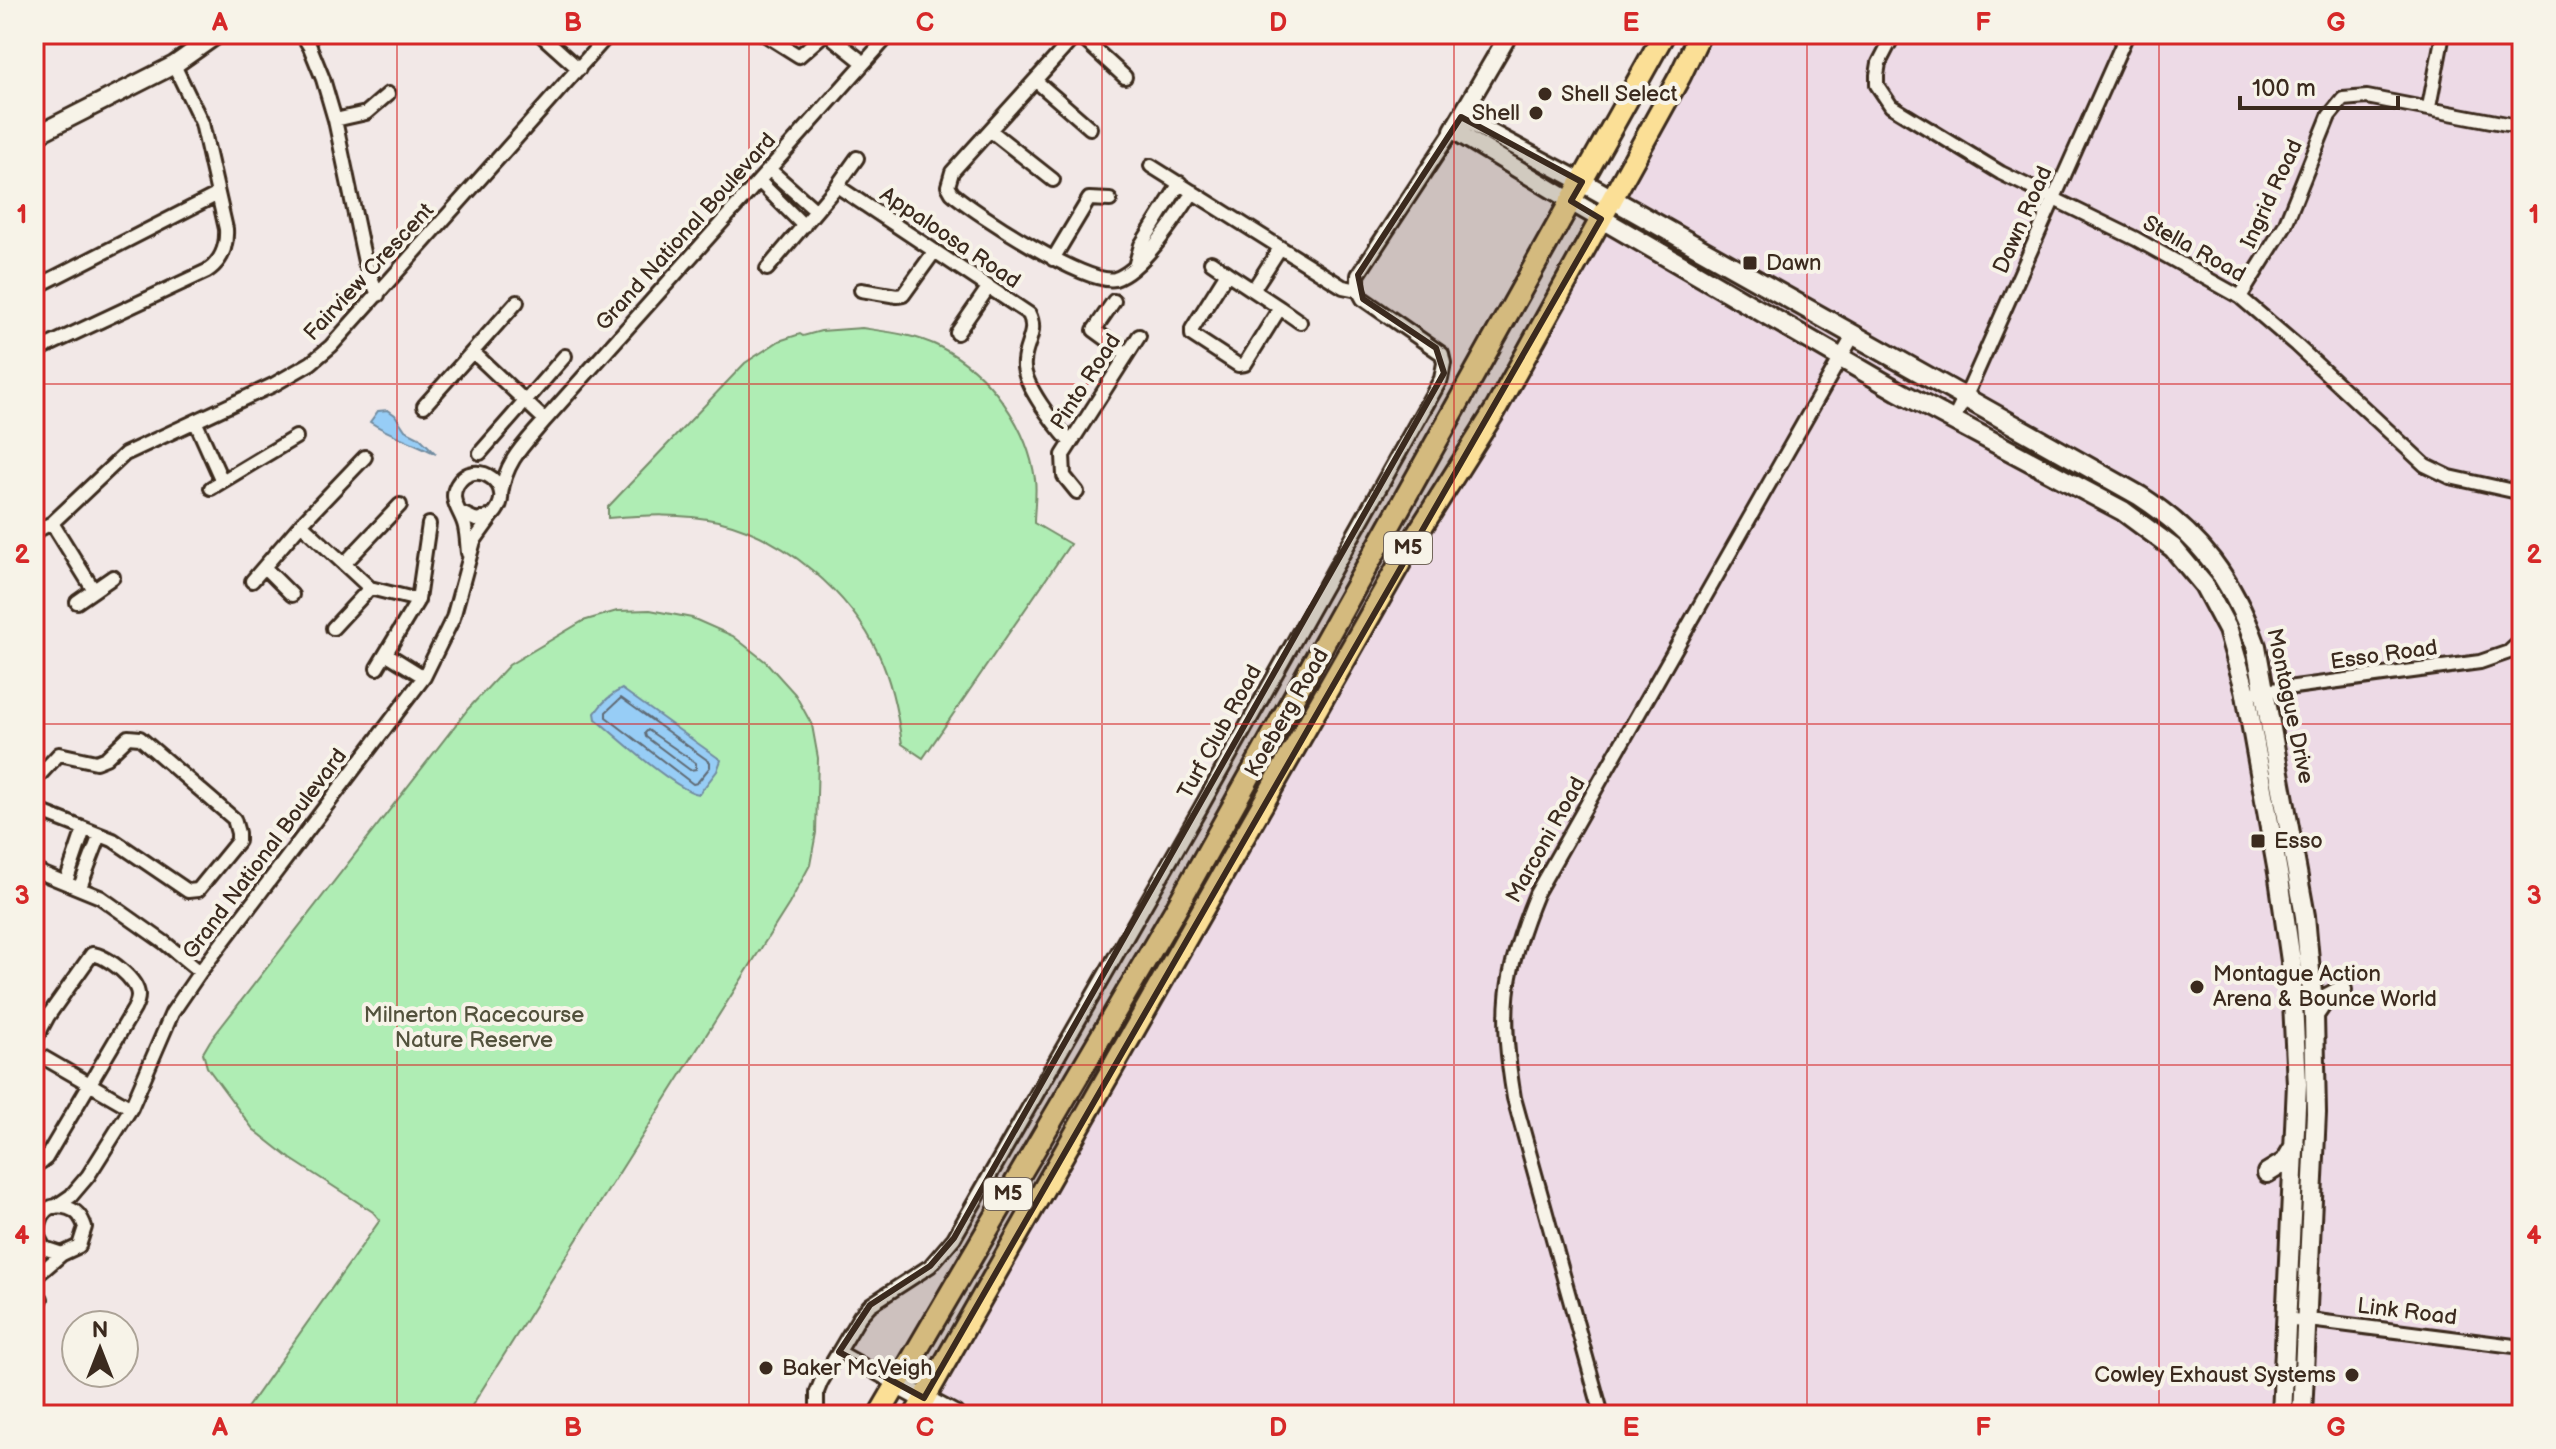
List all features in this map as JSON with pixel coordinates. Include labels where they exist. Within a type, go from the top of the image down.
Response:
[{"type":"main road","name":"Koeberg Road","points":[[879,1415],[1175,910],[1664,34]]},
{"type":"main road","name":"Koeberg Road","points":[[920,1407],[1409,547],[1496,409],[1700,34]]},
{"type":"main road","name":"Montague Drive","points":[[1582,182],[2140,496],[2181,526],[2221,571],[2245,614],[2256,646],[2305,916],[2314,1015],[2316,1113],[2302,1415]]},
{"type":"main road","name":"Montague Drive","points":[[1571,201],[1953,421],[2123,511],[2173,548],[2204,585],[2237,654],[2289,942],[2297,1084],[2282,1415]]},
{"type":"main road","points":[[2314,1015],[2325,999],[2342,990]]},
{"type":"main road","points":[[2267,1173],[2285,1162],[2295,1145]]},
{"type":"main road","points":[[896,1384],[920,1407],[954,1415]]},
{"type":"street","points":[[34,136],[174,65],[200,39],[218,34]]},
{"type":"street","points":[[302,34],[323,79],[335,120],[365,262],[378,295]]},
{"type":"street","points":[[540,34],[579,69]]},
{"type":"street","name":"Fairview Crescent","points":[[34,532],[52,523],[125,454],[273,385],[311,363],[331,346],[609,34]]},
{"type":"street","points":[[764,34],[799,56],[829,36],[864,63]]},
{"type":"street","name":"Grand National Boulevard","points":[[501,494],[505,473],[513,458],[545,420],[890,34]]},
{"type":"street","points":[[1125,77],[1077,34],[952,172],[948,186],[958,198],[1053,259],[1108,280],[1117,278],[1153,249],[1193,192]]},
{"type":"street","points":[[1151,166],[1343,287],[1358,290],[1358,275],[1457,124],[1509,34]]},
{"type":"street","name":"Stella Road","points":[[1894,34],[1879,63],[1877,75],[1877,85],[1891,106],[2001,173],[2146,245],[2240,297],[2425,465],[2450,477],[2522,493]]},
{"type":"street","name":"Dawn Road","points":[[1953,421],[2055,200],[2127,34]]},
{"type":"street","points":[[2429,107],[2443,34]]},
{"type":"street","points":[[34,352],[217,265],[227,240],[218,194],[202,123],[174,65]]},
{"type":"street","points":[[1036,81],[1090,128]]},
{"type":"street","points":[[335,120],[366,113],[388,94]]},
{"type":"street","name":"Ingrid Road","points":[[2240,297],[2285,225],[2335,106],[2343,99],[2354,96],[2429,107],[2522,127]]},
{"type":"street","points":[[1457,124],[1582,182]]},
{"type":"street","points":[[1457,124],[1571,201]]},
{"type":"street","points":[[991,131],[1053,180]]},
{"type":"street","points":[[767,269],[857,158]]},
{"type":"street","points":[[770,170],[816,211]]},
{"type":"street","points":[[759,181],[804,226]]},
{"type":"street","points":[[1136,263],[1146,235],[1180,183]]},
{"type":"street","name":"Appaloosa Road","points":[[837,186],[1029,314],[1033,324],[1032,336],[1023,361],[1024,368],[1056,426],[1070,442]]},
{"type":"street","points":[[34,288],[218,194]]},
{"type":"street","points":[[1053,259],[1089,199],[1102,197],[1110,200]]},
{"type":"street","points":[[1253,290],[1280,248]]},
{"type":"street","points":[[861,290],[903,295],[934,252]]},
{"type":"street","points":[[1211,262],[1300,322]]},
{"type":"street","points":[[1227,273],[1192,329],[1192,335],[1198,341],[1238,365],[1245,364],[1280,308]]},
{"type":"street","points":[[957,333],[988,288]]},
{"type":"street","name":"Turf Club Road","points":[[817,1415],[817,1392],[860,1316],[870,1305],[930,1266],[954,1238],[1441,379],[1442,354],[1363,299],[1358,290]]},
{"type":"street","points":[[1114,301],[1094,330],[1127,354]]},
{"type":"street","points":[[424,406],[517,302]]},
{"type":"street","name":"Pinto Road","points":[[1077,492],[1064,476],[1063,455],[1139,336]]},
{"type":"street","name":"Marconi Road","points":[[1602,1415],[1514,1098],[1506,1047],[1509,971],[1520,932],[1536,894],[1853,336]]},
{"type":"street","points":[[474,353],[545,420]]},
{"type":"street","points":[[480,453],[565,356]]},
{"type":"street","points":[[196,423],[217,484],[296,437]]},
{"type":"street","points":[[252,581],[365,457]]},
{"type":"street","name":"Grand National Boulevard","points":[[475,473],[513,458]]},
{"type":"street","points":[[475,473],[486,474],[495,480],[501,494],[500,506],[492,516],[476,520],[461,513],[454,501],[456,486],[466,476],[475,473]]},
{"type":"street","points":[[344,564],[400,505]]},
{"type":"street","name":"Grand National Boulevard","points":[[461,513],[468,556]]},
{"type":"street","name":"Grand National Boulevard","points":[[52,1208],[71,1196],[88,1176],[131,1108],[172,1013],[200,972],[426,675],[460,601],[468,556],[477,535],[492,516]]},
{"type":"street","points":[[52,523],[93,589]]},
{"type":"street","points":[[301,524],[370,588],[418,600]]},
{"type":"street","points":[[377,668],[418,600],[429,524]]},
{"type":"street","points":[[265,568],[292,595]]},
{"type":"street","points":[[77,602],[113,577]]},
{"type":"street","points":[[333,628],[370,588]]},
{"type":"street","name":"Esso Road","points":[[2246,694],[2480,662],[2509,652],[2522,640]]},
{"type":"street","points":[[388,651],[426,675]]},
{"type":"street","points":[[34,781],[59,754],[96,762],[106,758],[128,737],[140,738],[234,819],[238,841],[204,884],[192,892],[113,840],[34,809]]},
{"type":"street","points":[[66,882],[84,829]]},
{"type":"street","points":[[80,887],[100,835]]},
{"type":"street","points":[[34,870],[80,887],[122,912],[200,972]]},
{"type":"street","points":[[34,1042],[88,957],[99,955],[114,964],[133,984],[139,998],[46,1158],[34,1162]]},
{"type":"street","points":[[34,1052],[131,1108]]},
{"type":"street","name":"Grand National Boulevard","points":[[83,1221],[81,1209],[88,1176]]},
{"type":"street","points":[[34,1207],[61,1206],[74,1211],[83,1221],[85,1234],[79,1246],[62,1254],[34,1278]]},
{"type":"street","points":[[34,1265],[36,1230],[41,1217],[52,1208]]},
{"type":"street","points":[[36,1230],[49,1252],[62,1254]]},
{"type":"street","name":"Link Road","points":[[2287,1320],[2522,1347]]},
{"type":"street","points":[[839,1352],[896,1384]]},
{"type":"highlighted area","points":[[1461,117],[1582,182],[1571,201],[1601,219],[924,1398],[839,1352],[870,1305],[930,1266],[954,1238],[1444,373],[1436,348],[1363,299],[1358,275]]},
{"type":"shaded area","points":[[1709,34],[2522,34],[2522,1415],[925,1415],[1639,170]]},
{"type":"green space","points":[[862,328],[912,337],[940,347],[958,358],[989,386],[1014,420],[1031,459],[1036,484],[1034,523],[1070,544],[923,758],[902,744],[888,677],[867,632],[833,590],[791,554],[743,529],[704,518],[608,518],[608,507],[745,363],[779,341],[800,334]]},
{"type":"green space","name":"Milnerton Racecourse Nature Reserve","points":[[650,610],[692,618],[733,636],[766,662],[795,694],[812,725],[818,758],[816,833],[810,865],[789,904],[466,1415],[242,1415],[380,1220],[373,1212],[291,1159],[253,1129],[207,1067],[203,1053],[468,709],[509,665],[583,621],[617,611]]},
{"type":"water","points":[[388,410],[405,430],[419,437],[436,454],[370,422],[378,411]]},
{"type":"water","points":[[622,689],[721,760],[717,771],[699,794],[662,774],[596,719],[595,713],[601,706]]},
{"type":"place","name":"Shell Select","points":[[1545,94]]},
{"type":"place","name":"Shell","points":[[1536,113]]},
{"type":"place","name":"Dawn","points":[[1750,263]]},
{"type":"place","name":"Esso","points":[[2258,841]]},
{"type":"place","name":"Montague Action Arena & Bounce World","points":[[2197,987]]},
{"type":"place","name":"Baker McVeigh","points":[[766,1368]]},
{"type":"place","name":"Cowley Exhaust Systems","points":[[2352,1375]]}]
